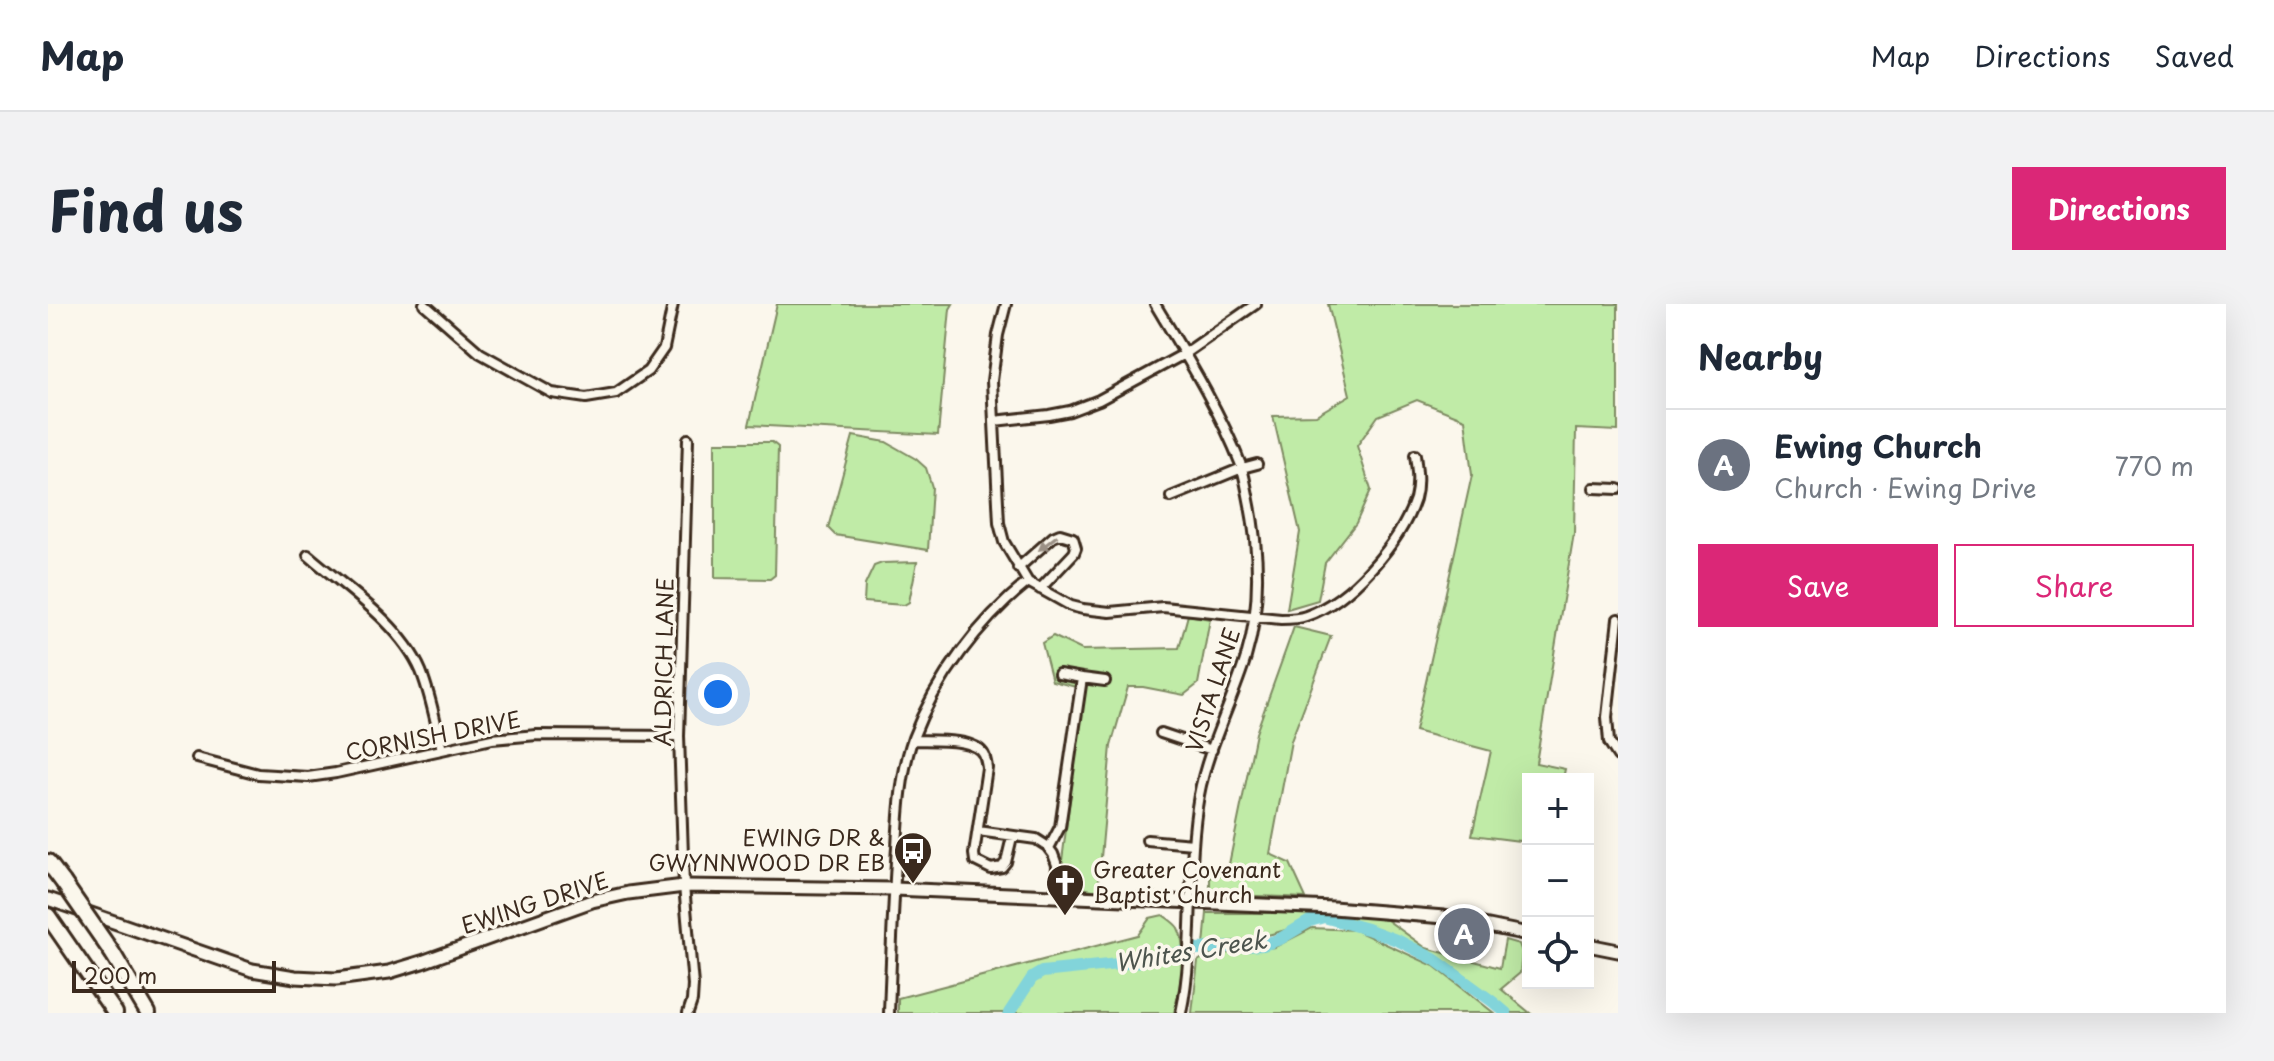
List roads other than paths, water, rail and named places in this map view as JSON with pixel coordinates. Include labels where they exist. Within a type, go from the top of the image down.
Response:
[{"type":"highway","points":[[48,862],[113,954],[147,1012]]},
{"type":"highway","points":[[48,916],[115,1013]]},
{"type":"highway","points":[[90,975],[108,1013]]},
{"type":"street","points":[[424,304],[480,353],[552,393],[586,398],[616,393],[648,371],[664,348],[673,304]]},
{"type":"street","points":[[1006,304],[992,381],[999,523],[1004,542],[1028,582],[1071,606],[1110,612],[1163,607],[1281,619],[1305,617],[1336,601],[1389,547],[1415,498],[1418,483],[1415,455]]},
{"type":"street","name":"VISTA LANE","points":[[1155,304],[1219,418],[1242,468],[1254,522],[1258,580],[1256,616],[1246,657],[1212,750],[1200,793],[1193,844],[1188,959],[1181,1013]]},
{"type":"street","points":[[994,421],[1070,411],[1099,400],[1184,354],[1256,304]]},
{"type":"street","name":"ALDRICH LANE","points":[[688,439],[679,736],[684,886],[693,985],[688,1013]]},
{"type":"street","points":[[1171,497],[1257,464]]},
{"type":"street","points":[[1594,488],[1618,489]]},
{"type":"street","points":[[1018,568],[1053,537],[1060,534],[1073,538],[1074,553],[1040,589]]},
{"type":"street","points":[[308,555],[387,622],[412,656],[420,671],[442,750]]},
{"type":"street","points":[[889,1013],[900,799],[913,740],[932,697],[957,655],[1028,582]]},
{"type":"street","points":[[1618,619],[1607,717],[1609,742],[1618,756]]},
{"type":"street","points":[[1059,674],[1105,681]]},
{"type":"street","points":[[1049,848],[1060,827],[1082,678]]},
{"type":"street","points":[[1161,733],[1212,750]]},
{"type":"street","name":"CORNISH DRIVE","points":[[197,758],[258,774],[308,777],[492,739],[537,735],[679,736]]},
{"type":"street","points":[[913,740],[962,742],[985,755],[987,768],[975,861],[991,869],[1002,867],[1012,837]]},
{"type":"street","points":[[978,831],[1036,839],[1049,848],[1057,865],[1056,896]]},
{"type":"street","points":[[1147,840],[1193,844]]},
{"type":"street","name":"EWING DRIVE","points":[[48,899],[252,970],[336,979],[389,972],[422,962],[592,901],[684,886],[894,889],[1333,908],[1444,917],[1522,933]]},
{"type":"street","points":[[1594,946],[1618,951]]},
{"type":"waterway","name":"Whites Creek","points":[[1009,1013],[1032,978],[1042,972],[1137,962],[1196,949],[1263,945],[1324,917],[1399,941],[1434,959],[1506,1013]]},
{"type":"place","name":"EWING DR & GWYNNWOOD DR EB","points":[[913,885]]},
{"type":"place","name":"Greater Covenant Baptist Church","points":[[1065,917]]},
{"type":"place","name":"Ewing Church","points":[[1464,934]]}]
